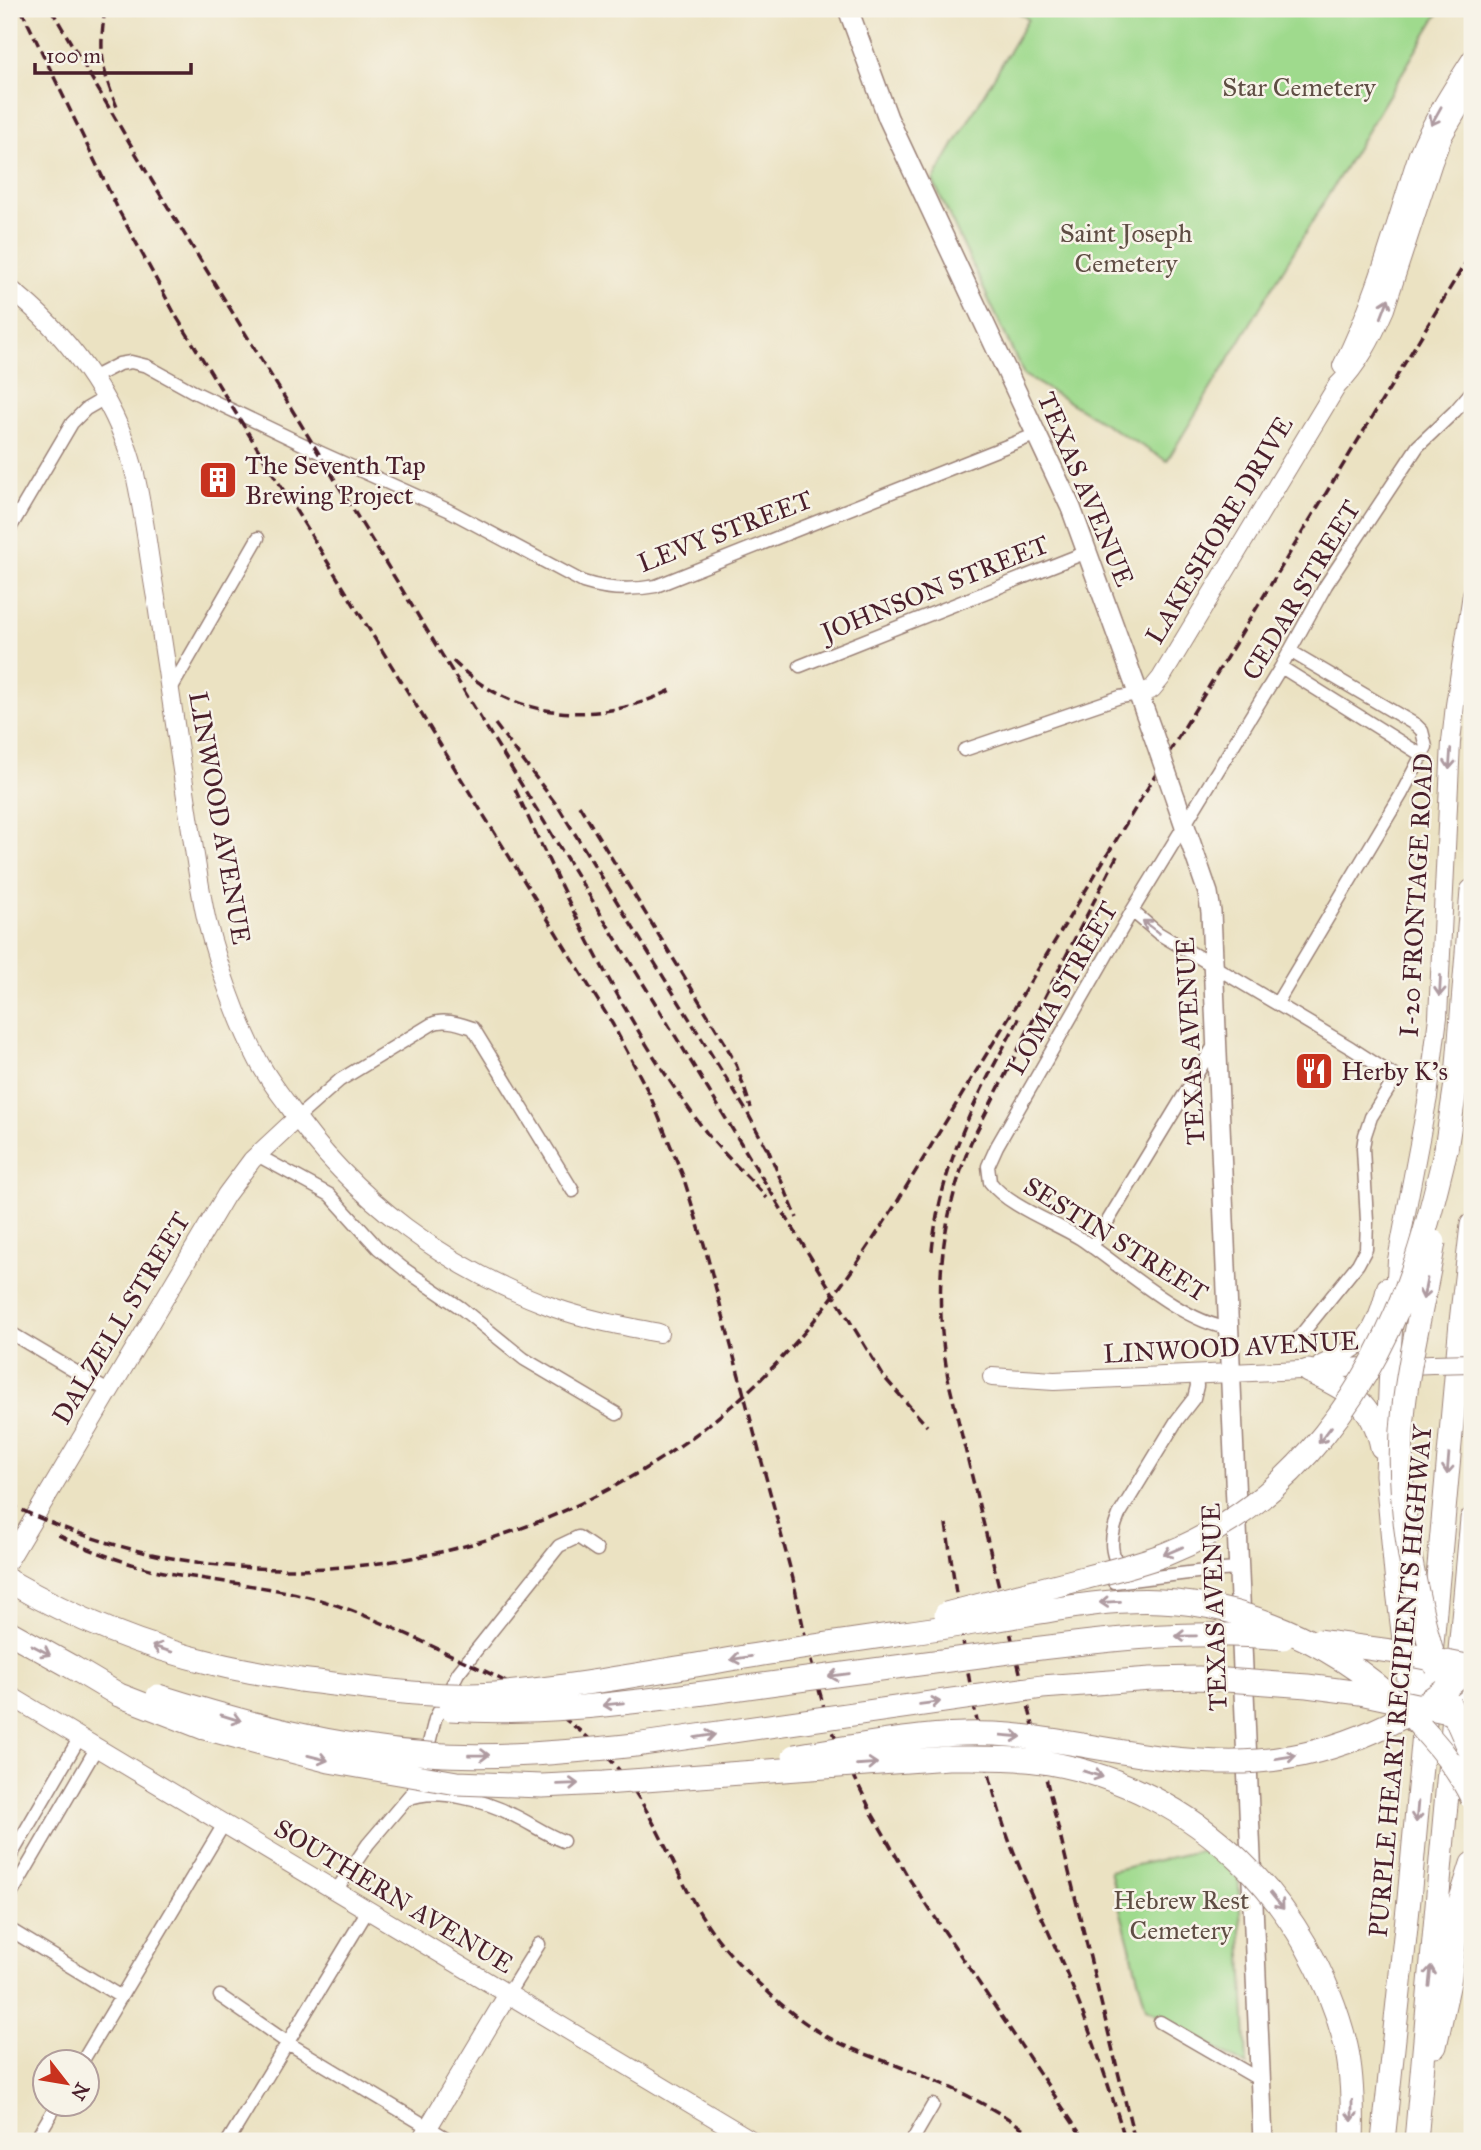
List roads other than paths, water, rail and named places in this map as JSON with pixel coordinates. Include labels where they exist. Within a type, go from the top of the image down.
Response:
[{"type":"highway","points":[[845,1640],[1163,1555],[1221,1528],[1277,1486],[1328,1431],[1362,1381],[1386,1335],[1417,1259],[1431,1213],[1446,1149],[1457,1077],[1472,891]]},
{"type":"highway","points":[[1446,1149],[1441,1203],[1404,1406],[1402,1500],[1408,1554],[1424,1624],[1441,1684],[1472,1755]]},
{"type":"highway","name":"PURPLE HEART RECIPIENTS HIGHWAY","points":[[1384,2141],[1472,1225]]},
{"type":"highway","points":[[1387,1475],[1391,1365]]},
{"type":"highway","points":[[1308,1371],[1344,1388],[1368,1410],[1381,1440],[1421,1772]]},
{"type":"highway","points":[[1416,2138],[1472,1518]]},
{"type":"highway","points":[[9,1581],[74,1614],[157,1647],[216,1664],[300,1680],[456,1696],[610,1679],[845,1640],[1097,1603],[1163,1601],[1222,1611],[1269,1624],[1306,1639],[1348,1663],[1399,1703],[1440,1749],[1472,1798]]},
{"type":"highway","points":[[9,1632],[119,1695],[193,1724],[243,1740],[329,1761],[457,1783],[542,1786],[948,1758],[1000,1758],[1038,1761],[1077,1770],[1145,1794],[1199,1825],[1231,1851],[1270,1893],[1298,1930],[1319,1969],[1335,2008],[1346,2047],[1352,2095],[1352,2141]]},
{"type":"highway","points":[[300,1680],[335,1693],[409,1706],[464,1710],[561,1710],[671,1698],[1064,1644],[1139,1637],[1225,1635],[1258,1635],[1352,1645],[1472,1667]]},
{"type":"highway","points":[[72,1667],[160,1697],[306,1737],[393,1751],[438,1755],[493,1755],[635,1745],[1042,1687],[1151,1679],[1199,1678],[1307,1686],[1360,1693],[1472,1717]]},
{"type":"highway","points":[[604,1783],[938,1735],[1010,1735],[1157,1757],[1218,1762],[1292,1757],[1368,1734],[1432,1699],[1472,1667]]},
{"type":"highway","points":[[1416,2138],[1448,1983],[1460,1902],[1472,1864]]},
{"type":"main road","name":"TEXAS AVENUE","points":[[848,9],[888,118],[1071,508],[1210,901],[1263,2141]]},
{"type":"main road","name":"LAKESHORE DRIVE","points":[[1337,386],[1341,368],[1369,307],[1418,154],[1428,131],[1471,58]]},
{"type":"main road","name":"LAKESHORE DRIVE","points":[[1139,694],[1152,688],[1161,678],[1337,386],[1351,373],[1378,326],[1438,149],[1472,87]]},
{"type":"main road","name":"LINWOOD AVENUE","points":[[9,288],[43,318],[92,379],[105,398],[126,445],[141,499],[202,896],[216,953],[259,1062],[297,1118],[338,1169],[380,1208],[456,1261],[555,1308],[608,1323],[659,1333]]},
{"type":"main road","name":"I-20 FRONTAGE ROAD","points":[[1391,1365],[1397,1260],[1428,1097],[1438,1017],[1451,742],[1472,594]]},
{"type":"main road","name":"DALZELL STREET","points":[[9,1560],[214,1213],[238,1177],[297,1118]]},
{"type":"main road","points":[[1308,1371],[1350,1351],[1367,1336],[1377,1322],[1405,1209]]},
{"type":"main road","name":"LINWOOD AVENUE","points":[[992,1377],[1054,1381],[1472,1363]]},
{"type":"main road","name":"SOUTHERN AVENUE","points":[[9,1695],[508,1994],[731,2136],[753,2141]]},
{"type":"main road","points":[[424,2134],[508,1994]]},
{"type":"street","name":"LEVY STREET","points":[[92,379],[119,364],[131,362],[147,366],[319,452],[449,510],[583,582],[619,590],[656,586],[1037,434]]},
{"type":"street","name":"CEDAR STREET","points":[[1185,826],[1281,667],[1321,593],[1411,455],[1423,439],[1455,411],[1472,391]]},
{"type":"street","points":[[9,530],[72,423],[86,409],[105,398]]},
{"type":"street","points":[[171,689],[258,538]]},
{"type":"street","name":"JOHNSON STREET","points":[[800,666],[1087,552]]},
{"type":"street","points":[[1277,1003],[1426,747],[1422,731],[1416,725],[1290,650]]},
{"type":"street","points":[[1281,667],[1423,755]]},
{"type":"street","points":[[964,750],[1119,697],[1139,694]]},
{"type":"street","name":"LOMA STREET","points":[[988,1177],[988,1166],[997,1146],[1132,911],[1185,826]]},
{"type":"street","points":[[1132,911],[1152,929],[1396,1077],[1371,1116],[1365,1135],[1363,1148],[1366,1249],[1358,1264],[1292,1346]]},
{"type":"street","points":[[297,1118],[340,1080],[432,1024],[458,1023],[473,1028],[572,1191]]},
{"type":"street","points":[[1092,1247],[1216,1043]]},
{"type":"street","points":[[257,1156],[321,1188],[379,1248],[404,1269],[455,1303],[524,1359],[617,1414]]},
{"type":"street","name":"SESTIN STREET","points":[[988,1177],[992,1186],[1007,1199],[1060,1226],[1172,1303],[1212,1325],[1228,1328]]},
{"type":"street","points":[[9,1332],[108,1391]]},
{"type":"street","points":[[1123,1581],[1111,1548],[1113,1527],[1170,1432],[1194,1398],[1196,1376]]},
{"type":"street","points":[[337,1891],[362,1851],[414,1790],[422,1771],[435,1719],[458,1673],[559,1546],[578,1537],[597,1550]]},
{"type":"street","points":[[1078,1585],[1239,1569]]},
{"type":"street","points":[[9,1859],[80,1737]]},
{"type":"street","points":[[9,1898],[97,1747]]},
{"type":"street","points":[[406,1800],[420,1794],[435,1793],[489,1805],[563,1841]]},
{"type":"street","points":[[91,2048],[224,1824]]},
{"type":"street","points":[[228,2141],[368,1910]]},
{"type":"street","points":[[9,1929],[121,1997]]},
{"type":"street","points":[[508,1994],[540,1944]]},
{"type":"street","points":[[219,1996],[424,2134],[451,2141]]},
{"type":"street","points":[[1160,2022],[1260,2080]]},
{"type":"street","points":[[912,2141],[933,2105]]},
{"type":"street","points":[[35,2141],[49,2118]]},
{"type":"railway","points":[[21,9],[120,213],[176,316],[613,1025],[649,1093],[683,1176],[704,1244],[793,1579],[809,1654],[836,1739],[873,1815],[908,1877],[1085,2141]]},
{"type":"railway","points":[[51,9],[152,181],[884,1377],[927,1426]]},
{"type":"railway","points":[[105,9],[103,59],[117,107]]},
{"type":"railway","points":[[9,1504],[99,1540],[191,1561],[285,1569],[379,1563],[471,1544],[560,1513],[645,1469],[723,1413],[773,1367],[817,1317],[894,1207],[1472,252]]},
{"type":"railway","points":[[453,661],[477,681],[502,696],[529,706],[558,712],[587,713],[616,709],[673,689]]},
{"type":"railway","points":[[495,724],[559,808],[747,1112],[770,1155]]},
{"type":"railway","points":[[515,789],[580,924],[652,1054],[709,1136],[767,1198]]},
{"type":"railway","points":[[579,805],[725,1043],[737,1067],[751,1108]]},
{"type":"railway","points":[[1117,856],[971,1142],[952,1202],[940,1290],[949,1383],[1135,2141]]},
{"type":"railway","points":[[932,1251],[937,1218],[953,1158],[976,1101],[1020,1017]]},
{"type":"railway","points":[[767,1147],[797,1218]]},
{"type":"railway","points":[[946,1524],[969,1676],[993,1789],[1017,1862],[1081,2008],[1123,2132]]},
{"type":"railway","points":[[58,1535],[105,1555],[154,1570],[290,1593],[341,1607],[463,1660],[530,1696],[578,1729],[619,1770],[649,1816],[697,1908],[712,1931],[738,1962],[780,2003],[835,2041],[963,2094],[1011,2120],[1040,2141]]},
{"type":"place","name":"The Seventh Tap Brewing Project","points":[[218,480]]},
{"type":"place","name":"Herby K's","points":[[1314,1071]]},
{"type":"park label","name":"Star Cemetery","points":[[1299,87]]},
{"type":"park label","name":"Saint Joseph Cemetery","points":[[1126,248]]},
{"type":"park label","name":"Hebrew Rest Cemetery","points":[[1181,1915]]}]
